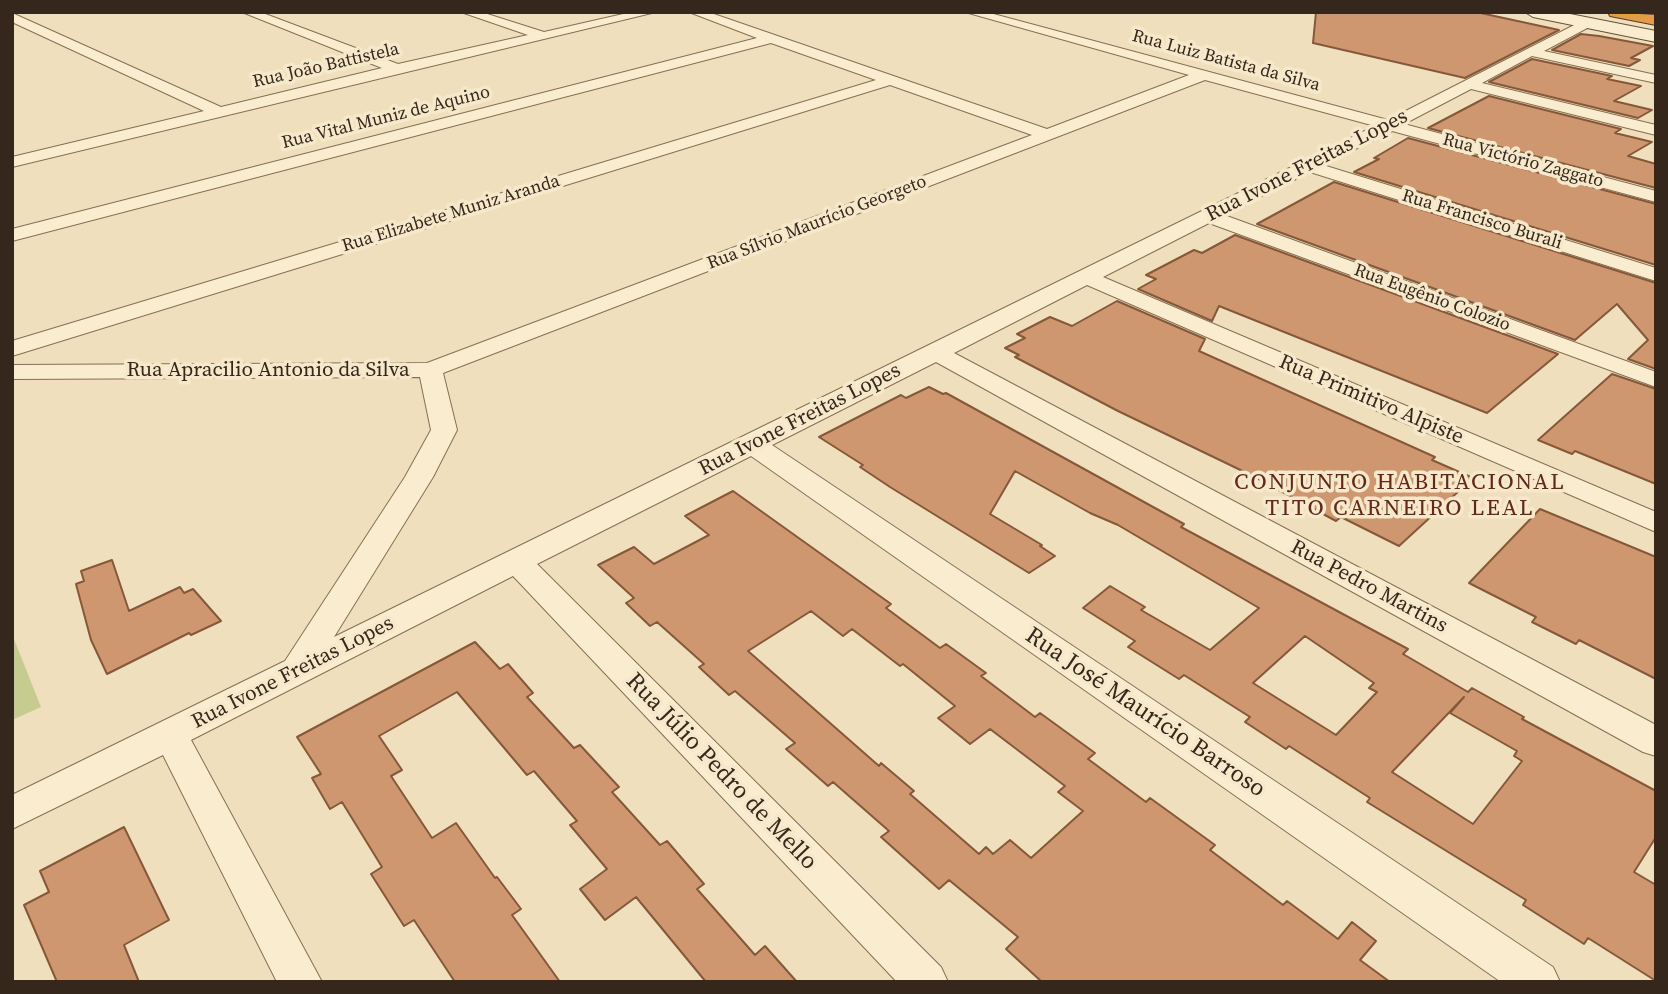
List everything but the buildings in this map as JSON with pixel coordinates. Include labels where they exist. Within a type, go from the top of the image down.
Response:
[{"type":"highway","points":[[1616,12],[1656,20]]},
{"type":"street","points":[[248,12],[397,69]]},
{"type":"street","points":[[467,12],[541,36]]},
{"type":"street","name":"Rua João Battistela","points":[[12,162],[217,111],[650,12]]},
{"type":"street","points":[[695,12],[1048,135]]},
{"type":"street","name":"Rua Luiz Batista da Silva","points":[[971,12],[1390,125]]},
{"type":"street","points":[[1532,12],[1656,37]]},
{"type":"street","points":[[12,17],[217,111]]},
{"type":"street","name":"Rua Ivone Freitas Lopes","points":[[12,813],[1390,125],[1586,23]]},
{"type":"street","name":"Rua Vital Muniz de Aquino","points":[[12,235],[770,39]]},
{"type":"street","points":[[1531,52],[1656,79]]},
{"type":"street","name":"Rua Sílvio Maurício Georgeto","points":[[430,370],[1204,75]]},
{"type":"street","name":"Rua Elizabete Muniz Aranda","points":[[12,349],[891,80]]},
{"type":"street","points":[[1469,84],[1656,130]]},
{"type":"street","name":"Rua Victório Zaggato","points":[[1390,125],[1656,197]]},
{"type":"street","name":"Rua Francisco Burali","points":[[1308,166],[1656,275]]},
{"type":"street","name":"Rua Eugênio Colozio","points":[[1208,216],[1656,380]]},
{"type":"street","name":"Rua Primitivo Alpiste","points":[[1086,277],[1656,523]]},
{"type":"street","name":"Rua Pedro Martins","points":[[935,352],[1656,741]]},
{"type":"street","name":"Rua Apracilio Antonio da Silva","points":[[12,372],[430,370],[444,430],[419,477],[296,671]]},
{"type":"street","name":"Rua José Maurício Barroso","points":[[752,444],[1538,982]]},
{"type":"street","name":"Rua Júlio Pedro de Mello","points":[[516,561],[926,982]]},
{"type":"street","points":[[170,734],[300,982]]},
{"type":"green space","points":[[12,634],[41,707],[12,720]]},
{"type":"district","name":"CONJUNTO HABITACIONAL TITO CARNEIRO LEAL","points":[[1400,496]]}]
